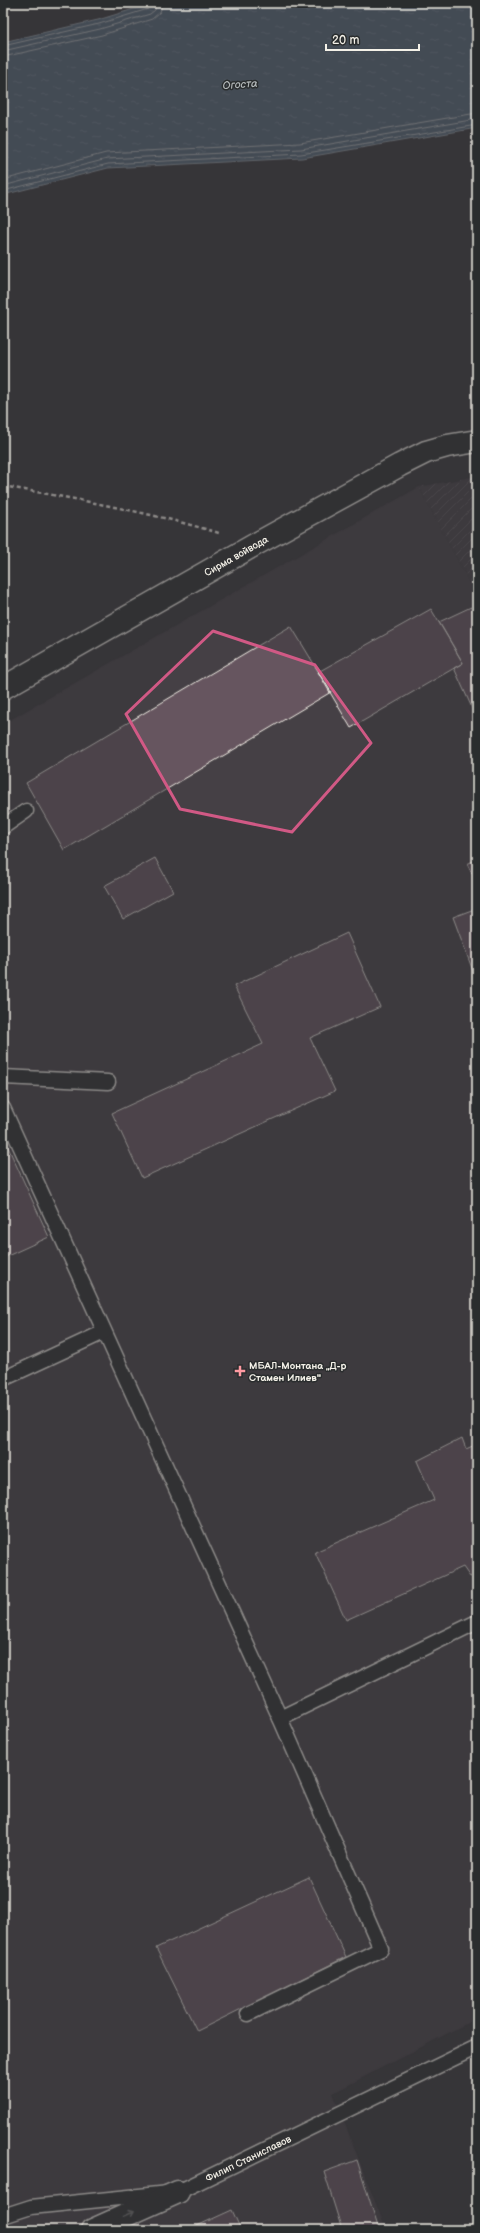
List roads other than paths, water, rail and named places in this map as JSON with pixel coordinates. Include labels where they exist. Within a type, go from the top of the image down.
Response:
[{"type":"street","name":"Сирма войвода","points":[[3,688],[256,544],[426,452],[447,446],[477,441]]},
{"type":"street","points":[[93,2230],[178,2192]]},
{"type":"lane","points":[[3,827],[26,811]]},
{"type":"lane","points":[[3,1077],[108,1082]]},
{"type":"lane","points":[[3,1108],[280,1718],[381,1949],[248,2014]]},
{"type":"lane","points":[[3,1379],[104,1332]]},
{"type":"lane","points":[[280,1718],[477,1622]]},
{"type":"lane","name":"Филип Станиславов","points":[[3,2216],[31,2207],[178,2192],[477,2047]]},
{"type":"water","name":"Огоста","points":[[153,3],[477,3],[477,128],[302,158],[108,168],[3,195],[3,42],[98,20]]},
{"type":"place","name":"МБАЛ-Монтана „Д-р Стамен Илиев\"","points":[[240,1371]]}]
